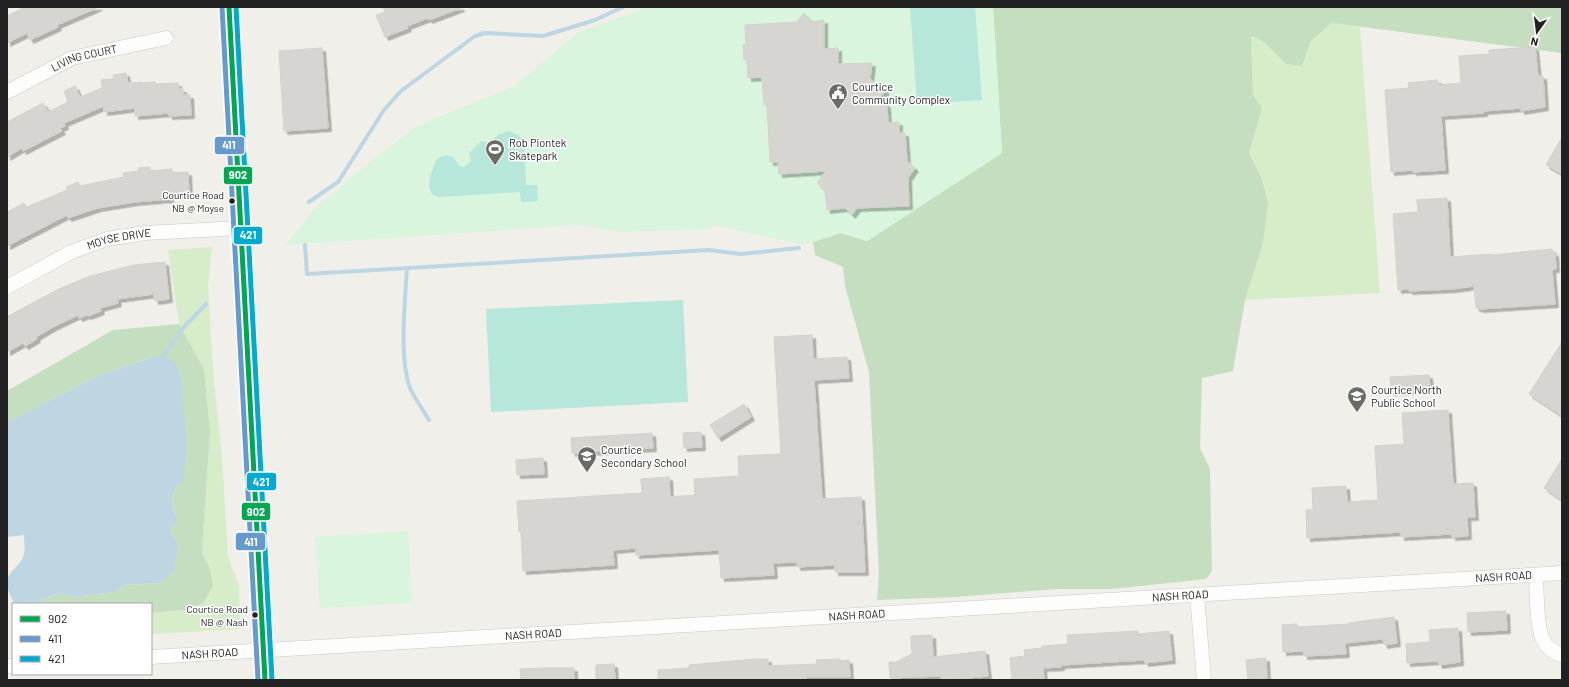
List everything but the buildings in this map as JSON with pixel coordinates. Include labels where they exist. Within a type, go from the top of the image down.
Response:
[{"type":"main road","points":[[229,7],[266,680]]},
{"type":"street","name":"LIVING COURT","points":[[7,92],[72,58],[166,38]]},
{"type":"street","name":"MOYSE DRIVE","points":[[7,286],[71,252],[107,239],[145,233],[241,228]]},
{"type":"street","name":"NASH ROAD","points":[[152,657],[1562,573]]},
{"type":"street","points":[[1536,575],[1540,624],[1544,641],[1553,652],[1562,655]]},
{"type":"street","points":[[1197,595],[1204,680]]},
{"type":"green space","points":[[647,7],[993,7],[1002,153],[867,241],[841,233],[803,245],[718,226],[707,229],[619,232],[580,225],[286,245],[313,210],[370,162],[417,126],[515,86],[577,33]]},
{"type":"green space","points":[[910,7],[975,7],[982,100],[917,104]]},
{"type":"green space","points":[[993,7],[1562,7],[1562,53],[1332,23],[1310,42],[1302,66],[1286,64],[1264,42],[1251,36],[1253,95],[1262,108],[1249,153],[1261,177],[1268,203],[1263,243],[1245,300],[1233,371],[1202,378],[1200,448],[1210,469],[1212,571],[1206,579],[1112,589],[1057,589],[956,597],[877,600],[879,574],[869,372],[845,286],[843,267],[815,255],[813,242],[841,233],[867,241],[1002,153]]},
{"type":"green space","points":[[1332,23],[1360,27],[1380,293],[1245,300],[1263,243],[1261,177],[1249,153],[1262,108],[1253,95],[1251,36],[1264,42],[1286,64]]},
{"type":"green space","name":"Rob Piontek Skatepark","points":[[509,131],[518,135],[524,142],[526,185],[537,185],[538,201],[521,202],[520,192],[439,197],[430,191],[429,186],[431,174],[438,158],[445,155],[451,156],[459,166],[464,167],[471,161],[469,153],[481,141],[489,143],[499,134]]},
{"type":"green space","points":[[212,247],[208,288],[214,381],[222,457],[228,557],[239,585],[240,629],[152,634],[152,613],[184,610],[210,569],[202,553],[210,431],[204,369],[179,324],[168,250]]},
{"type":"green space","points":[[683,300],[688,402],[491,412],[486,309]]},
{"type":"green space","points":[[179,324],[204,369],[210,431],[202,553],[210,569],[213,586],[203,603],[184,610],[152,613],[152,603],[37,603],[56,594],[63,594],[72,597],[115,592],[124,585],[161,583],[177,543],[171,534],[171,528],[177,522],[172,498],[176,486],[153,357],[98,376],[7,422],[7,391],[113,330]]},
{"type":"green space","points":[[408,531],[412,603],[320,608],[315,537]]},
{"type":"water","points":[[153,357],[170,359],[177,366],[182,382],[186,442],[184,479],[175,489],[173,494],[173,504],[177,522],[171,528],[171,534],[177,543],[177,554],[173,572],[161,583],[124,585],[115,592],[72,597],[63,594],[56,594],[37,603],[14,603],[7,583],[9,576],[23,557],[25,546],[24,535],[7,537],[7,422],[98,376]]},
{"type":"waterway","points":[[309,202],[338,182],[384,110],[401,91],[475,36],[485,33],[543,36],[595,20],[623,7]]},
{"type":"waterway","points":[[305,245],[307,274],[709,250],[741,254],[799,248]]},
{"type":"waterway","points":[[407,268],[404,313],[404,346],[407,376],[410,388],[429,420]]},
{"type":"waterway","points":[[159,361],[184,327],[206,304]]},
{"type":"transit line","name":"411","points":[[222,7],[258,680]]},
{"type":"transit line","name":"902","points":[[229,7],[265,680]]},
{"type":"transit line","name":"421","points":[[236,7],[272,680]]},
{"type":"place","name":"Courtice Community Complex","points":[[838,110]]},
{"type":"place","name":"Rob Piontek Skatepark","points":[[495,166]]},
{"type":"place","name":"Courtice Road NB @ Moyse","points":[[232,201]]},
{"type":"place","name":"Courtice North Public School","points":[[1357,413]]},
{"type":"place","name":"Courtice Secondary School","points":[[587,473]]},
{"type":"place","name":"Courtice Road NB @ Nash","points":[[255,615]]}]
